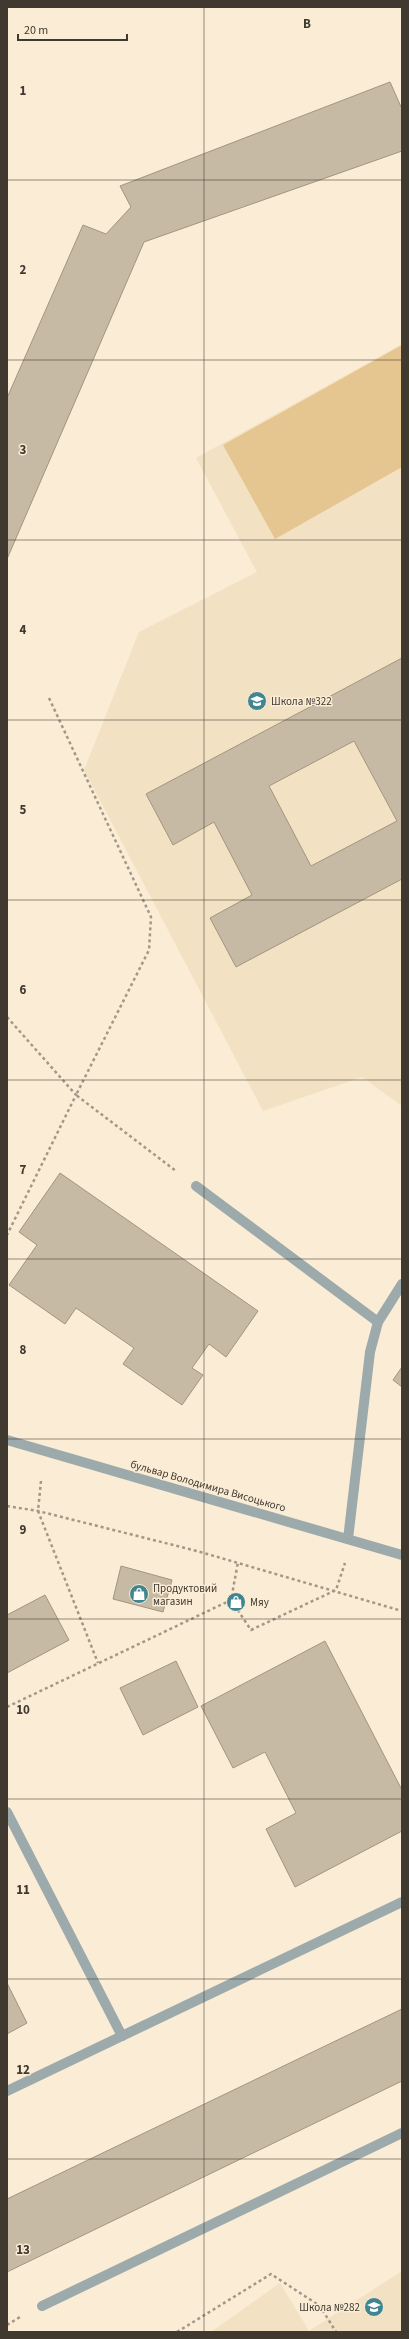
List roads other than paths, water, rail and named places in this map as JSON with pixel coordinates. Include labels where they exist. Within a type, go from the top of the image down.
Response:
[{"type":"street","points":[[196,1186],[378,1322]]},
{"type":"street","points":[[348,1539],[370,1352],[378,1322],[402,1284]]},
{"type":"street","name":"бульвар Володимира Висоцького","points":[[7,1440],[402,1555]]},
{"type":"street","points":[[7,1812],[122,2036]]},
{"type":"street","points":[[7,2091],[402,1902]]},
{"type":"street","points":[[42,2306],[402,2132]]},
{"type":"place","name":"Школа №322","points":[[257,701]]},
{"type":"place","name":"Продуктовий магазин","points":[[139,1594]]},
{"type":"place","name":"Мяу","points":[[236,1602]]},
{"type":"place","name":"Школа №282","points":[[374,2307]]}]
